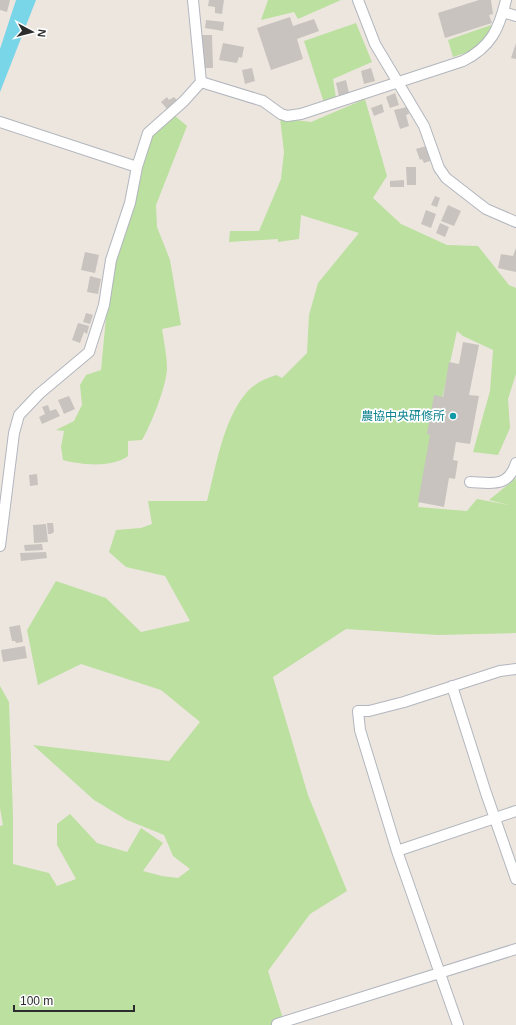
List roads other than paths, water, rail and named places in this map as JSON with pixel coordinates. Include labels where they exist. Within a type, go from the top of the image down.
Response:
[{"type":"street","points":[[0,546],[16,422],[19,415],[39,394],[89,352],[104,305],[111,260],[130,203],[148,132],[184,101],[200,82],[193,0]]},
{"type":"street","points":[[358,0],[375,44],[424,126],[439,168],[446,178],[484,207],[516,222]]},
{"type":"street","points":[[200,82],[263,101],[281,114],[288,116],[301,114],[463,61],[477,54],[495,35],[506,0]]},
{"type":"street","points":[[503,12],[516,16]]},
{"type":"street","points":[[0,122],[138,167]]},
{"type":"street","points":[[470,482],[497,484],[507,480],[513,472],[516,463]]},
{"type":"street","points":[[458,1025],[397,851],[360,730],[358,711],[369,711],[398,704],[500,671],[516,669]]},
{"type":"street","points":[[452,686],[516,879]]},
{"type":"street","points":[[397,851],[516,811]]},
{"type":"street","points":[[277,1024],[516,949]]},
{"type":"water","points":[[16,0],[36,0],[0,92],[0,49]]},
{"type":"place","name":"農協中央研修所","points":[[453,416]]}]
